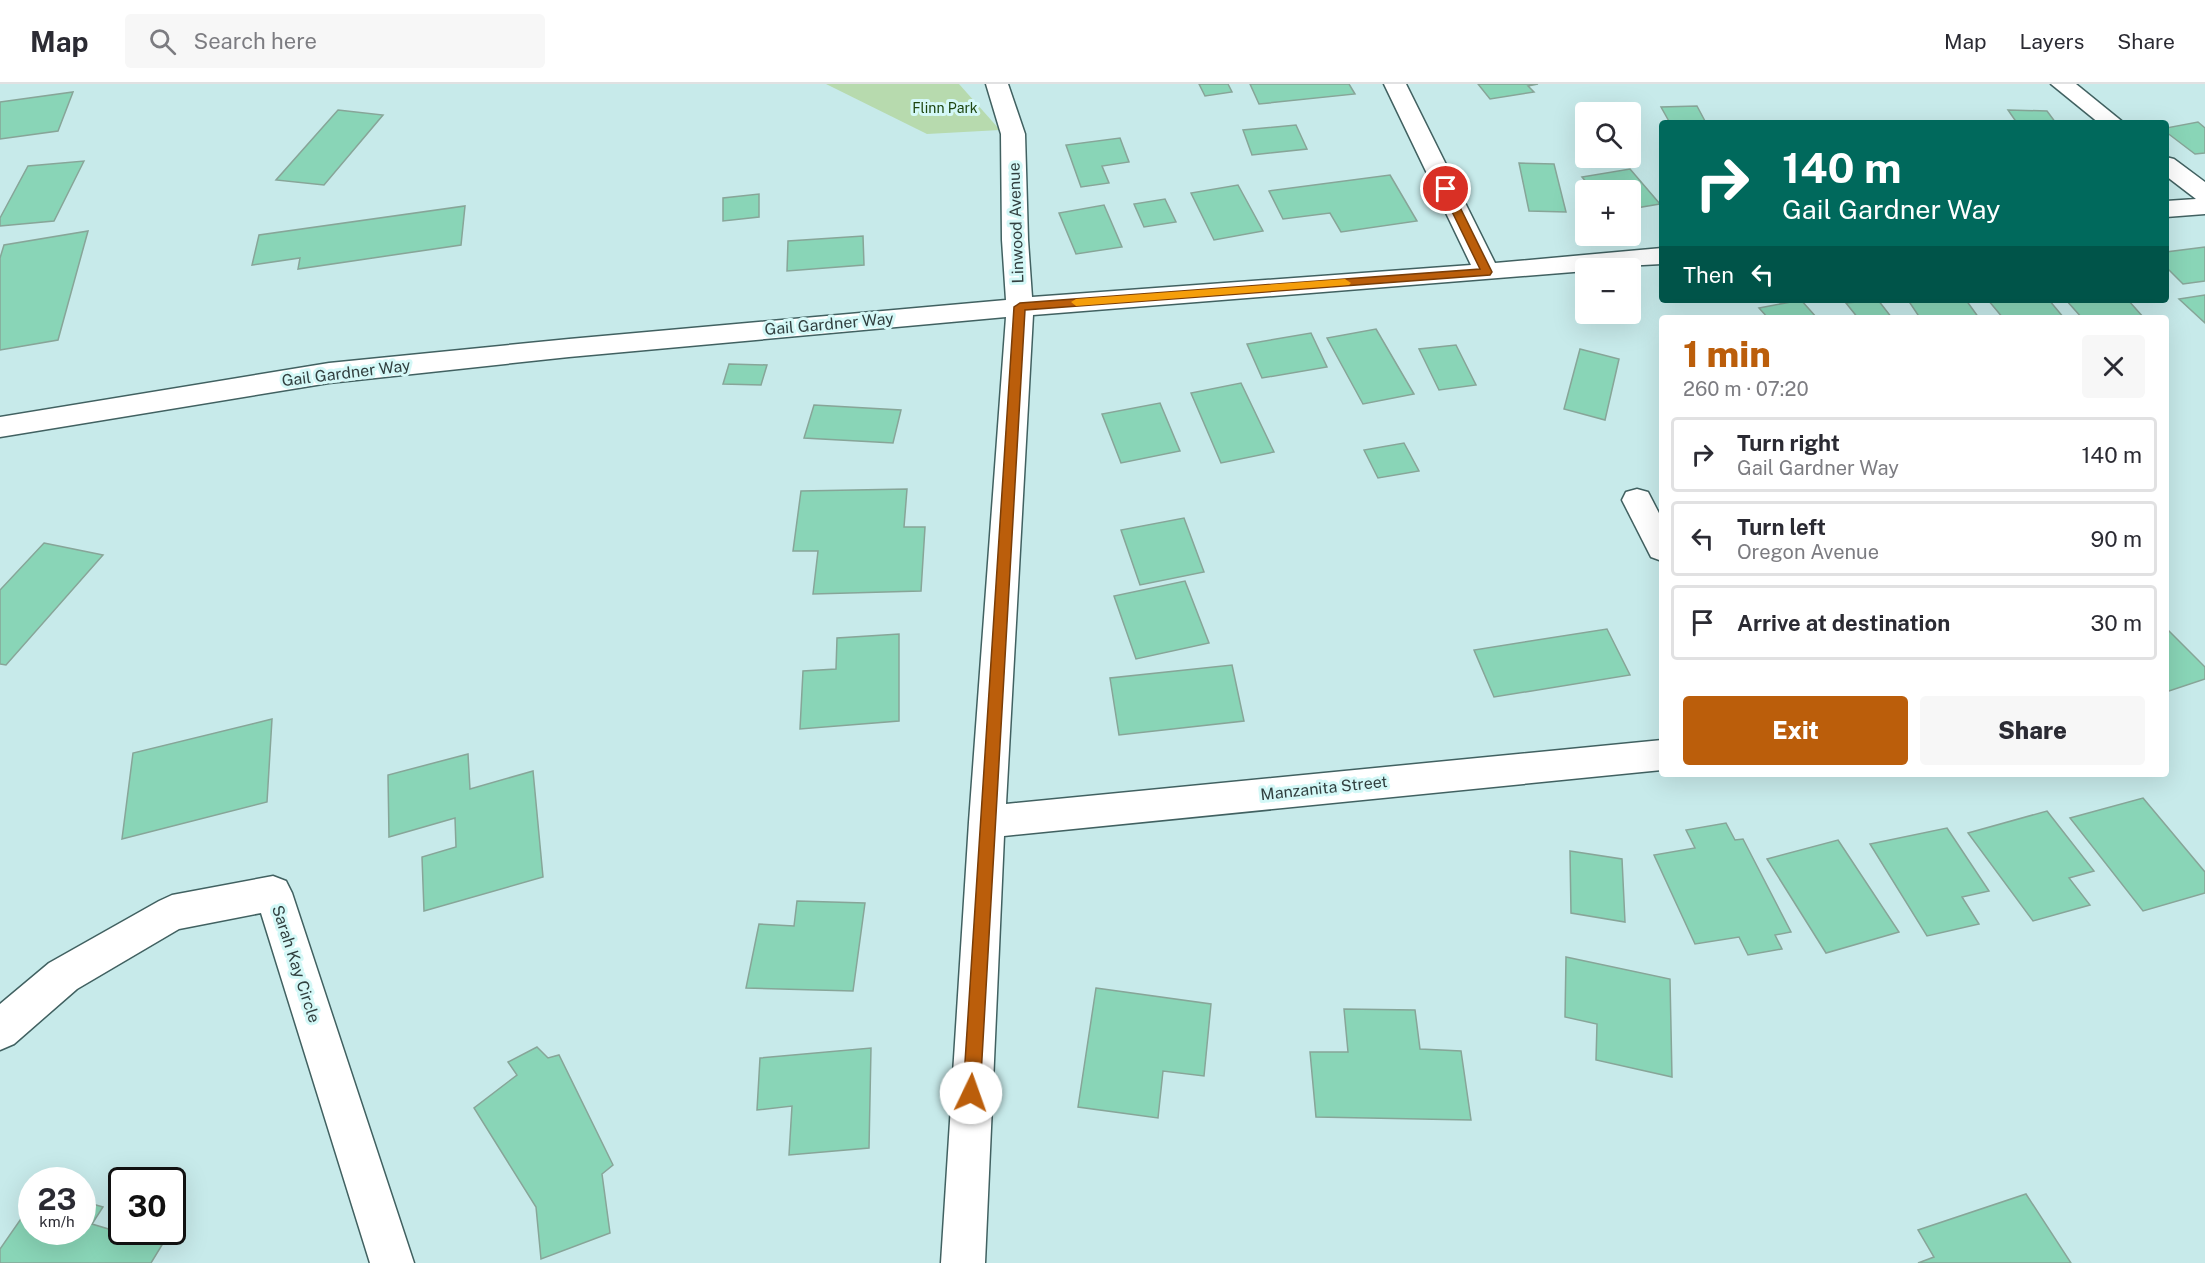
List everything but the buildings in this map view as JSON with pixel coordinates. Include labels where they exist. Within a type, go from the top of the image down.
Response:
[{"type":"street","name":"Linwood Avenue","points":[[963,1263],[987,822],[1020,307],[1015,240],[1013,134],[997,84]]},
{"type":"street","points":[[1395,84],[1487,272]]},
{"type":"street","points":[[2062,84],[2109,120]]},
{"type":"street","points":[[2169,166],[2205,194]]},
{"type":"street","points":[[2169,209],[2205,206]]},
{"type":"street","name":"Gail Gardner Way","points":[[0,427],[329,373],[569,348],[1020,307],[1487,272],[1659,256]]},
{"type":"street","points":[[1637,500],[1659,543]]},
{"type":"street","name":"Manzanita Street","points":[[987,822],[1659,755]]},
{"type":"street","name":"Sarah Kay Circle","points":[[0,1030],[63,976],[172,913],[273,893],[392,1263]]},
{"type":"green space","name":"Flinn Park","points":[[826,84],[959,84],[1000,130],[927,134]]},
{"type":"slow traffic","points":[[1076,302],[1345,283]]},
{"type":"route","points":[[971,1093],[1020,307],[1487,272],[1446,189]]}]
